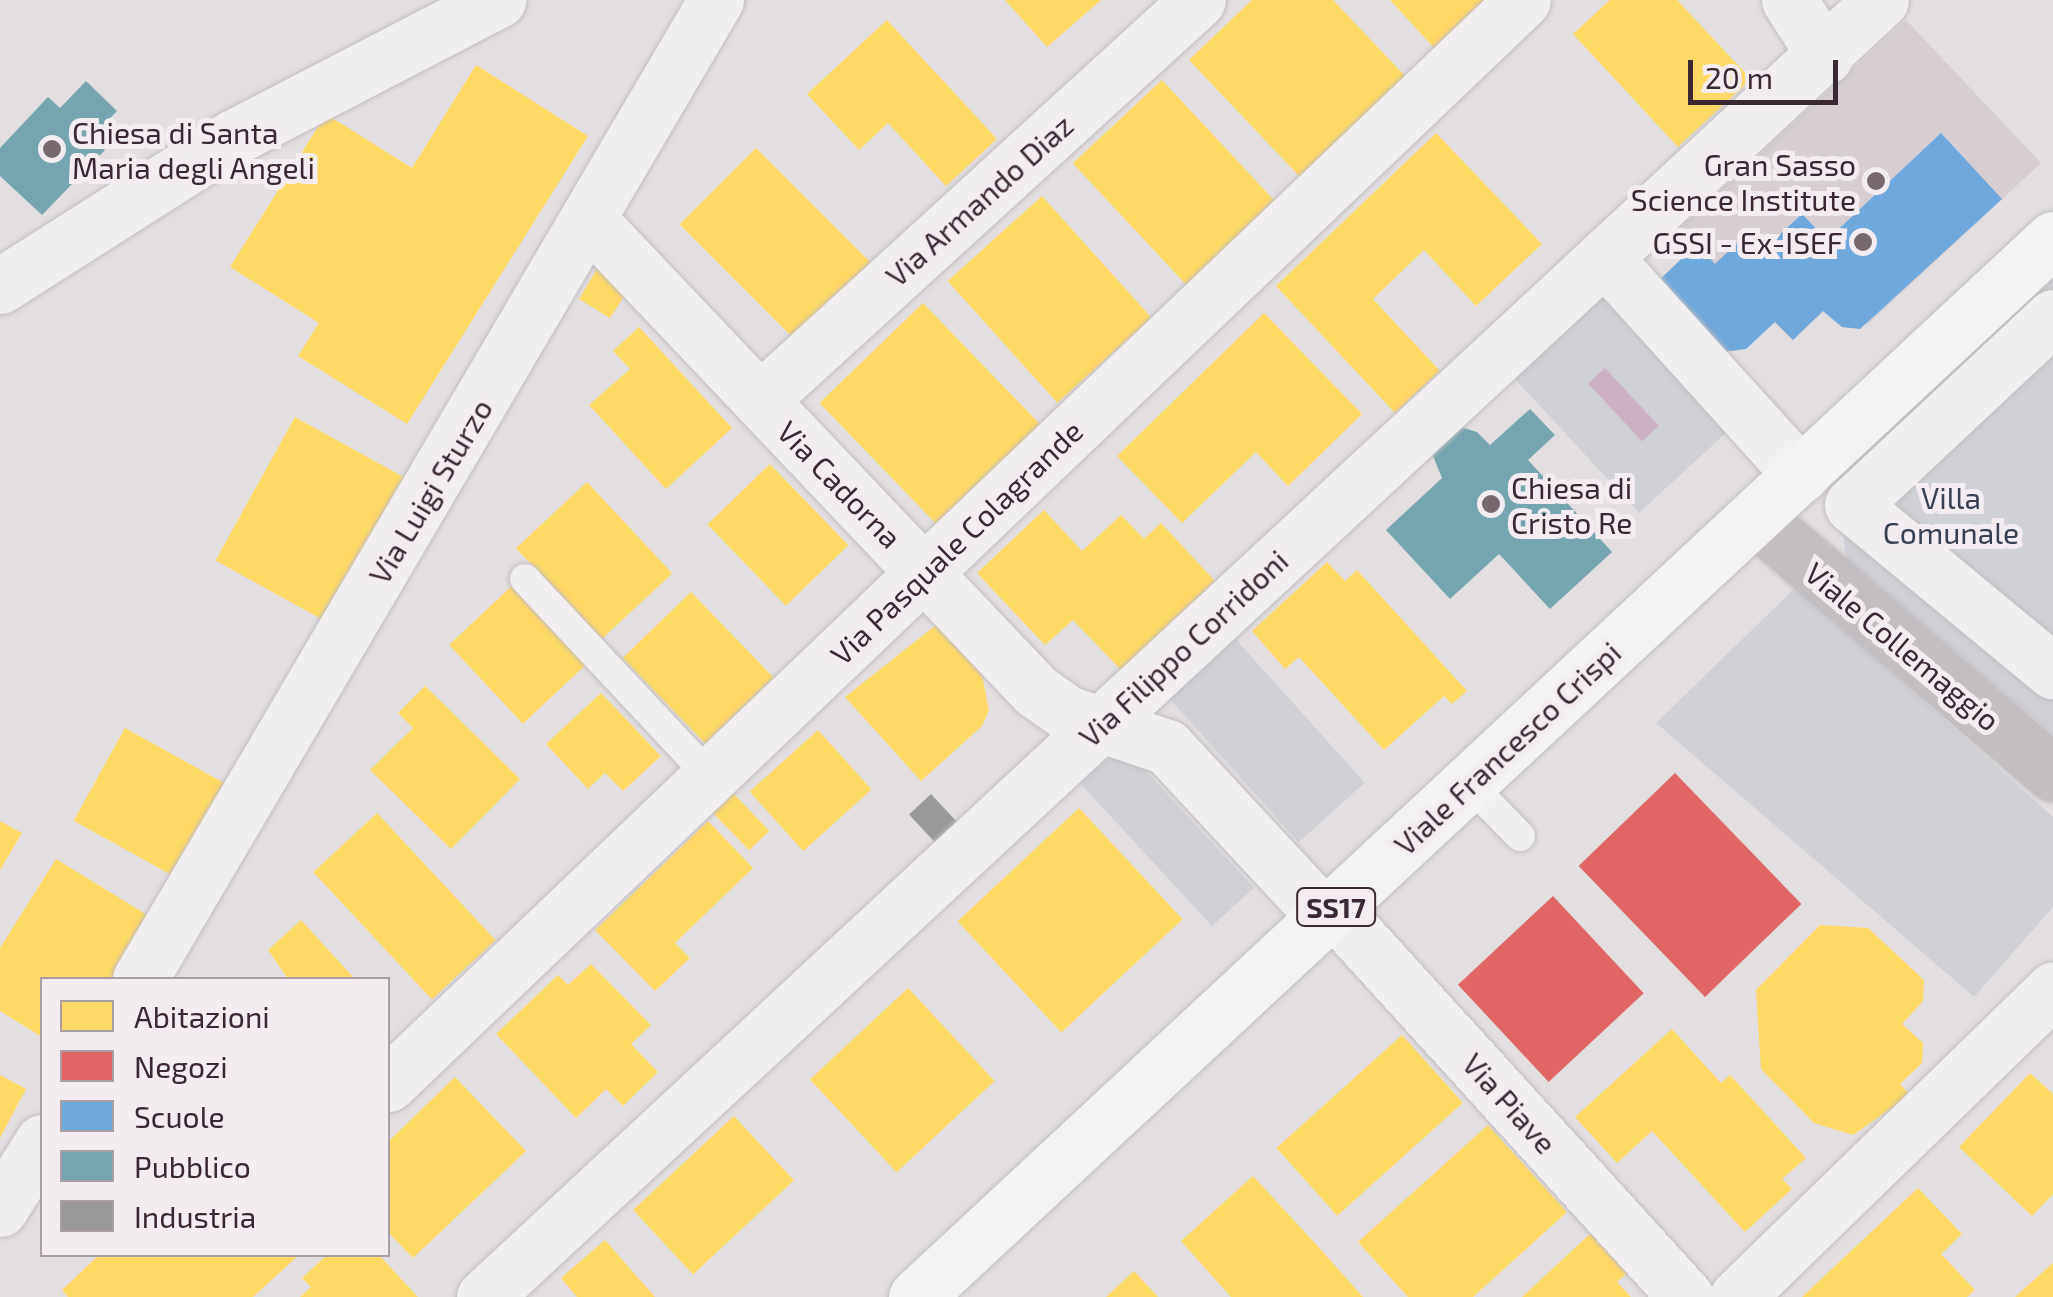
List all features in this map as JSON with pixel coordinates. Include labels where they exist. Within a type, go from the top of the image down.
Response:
[{"type":"main road","name":"Viale Francesco Crispi","points":[[916,1297],[2053,239]]},
{"type":"main road","name":"Viale Collemaggio","points":[[1756,517],[2053,773]]},
{"type":"street","points":[[0,286],[232,138],[498,0]]},
{"type":"street","name":"Via Luigi Sturzo","points":[[142,977],[590,221],[716,0]]},
{"type":"street","name":"Via Armando Diaz","points":[[760,400],[1198,0]]},
{"type":"street","name":"Via Pasquale Colagrande","points":[[390,1082],[1523,0]]},
{"type":"street","points":[[1790,0],[1825,56]]},
{"type":"street","name":"Via Filippo Corridoni","points":[[484,1297],[1881,0]]},
{"type":"street","name":"Via Cadorna","points":[[590,221],[1045,699],[1101,724],[1150,737],[1174,753],[1329,913]]},
{"type":"street","points":[[1604,257],[1801,475]]},
{"type":"street","points":[[2053,316],[1852,504],[2053,671]]},
{"type":"street","name":"Via Piave","points":[[1329,913],[1383,964],[1686,1297]]},
{"type":"street","points":[[1737,1297],[2046,1010]]},
{"type":"street","points":[[0,1209],[40,1145]]},
{"type":"lane","points":[[525,579],[710,777]]},
{"type":"lane","points":[[1469,784],[1520,836]]},
{"type":"shaded area","name":"Gran Sasso Science Institute","points":[[1906,20],[2041,163],[1868,324],[1842,327],[1823,312],[1793,340],[1774,322],[1746,349],[1722,352],[1655,284],[1697,245],[1681,227]]},
{"type":"shaded area","points":[[1605,368],[1659,426],[1642,441],[1588,384]]},
{"type":"green space","name":"Villa Comunale","points":[[2053,278],[2053,734],[1846,559],[1837,480]]},
{"type":"green space","points":[[1603,297],[1727,432],[1639,513],[1515,379]],"holes":[[[1605,369],[1658,425],[1642,441],[1589,385]]]},
{"type":"green space","points":[[1796,587],[2053,817],[2053,907],[1974,997],[1656,723]]},
{"type":"green space","points":[[1231,634],[1365,783],[1299,842],[1165,694]]},
{"type":"green space","points":[[1123,759],[1143,768],[1254,888],[1212,926],[1077,780],[1105,760]]},
{"type":"building: Abitazioni","points":[[1005,0],[1101,0],[1047,47]]},
{"type":"building: Abitazioni","points":[[1252,0],[1333,0],[1408,79],[1302,179],[1189,60]]},
{"type":"building: Abitazioni","points":[[1390,0],[1493,0],[1437,51]]},
{"type":"building: Abitazioni","points":[[1610,0],[1677,0],[1751,79],[1678,147],[1573,34]]},
{"type":"building: Abitazioni","points":[[887,20],[997,139],[946,186],[888,123],[859,150],[807,94]]},
{"type":"building: Abitazioni","points":[[476,65],[588,136],[407,424],[298,356],[319,323],[230,267],[326,114],[412,168]]},
{"type":"building: Abitazioni","points":[[1162,80],[1279,206],[1190,289],[1073,163]]},
{"type":"building: Abitazioni","points":[[1436,133],[1542,244],[1476,306],[1424,250],[1373,299],[1440,371],[1395,413],[1276,286]]},
{"type":"building: Abitazioni","points":[[756,148],[871,263],[795,340],[680,224]]},
{"type":"building: Abitazioni","points":[[1042,196],[1152,318],[1057,403],[948,281]]},
{"type":"building: Abitazioni","points":[[602,261],[630,287],[610,318],[579,299]]},
{"type":"building: Abitazioni","points":[[923,303],[1040,425],[937,525],[819,403]]},
{"type":"building: Abitazioni","points":[[1264,313],[1362,414],[1288,486],[1256,452],[1182,523],[1117,456]]},
{"type":"building: Abitazioni","points":[[639,327],[732,428],[666,489],[589,405],[630,369],[613,351]]},
{"type":"building: Abitazioni","points":[[295,417],[403,477],[324,621],[215,560]]},
{"type":"building: Abitazioni","points":[[770,464],[848,545],[786,606],[707,524]]},
{"type":"building: Abitazioni","points":[[587,482],[672,573],[601,640],[516,548]]},
{"type":"building: Abitazioni","points":[[1044,510],[1082,551],[1121,515],[1144,539],[1161,523],[1215,581],[1121,670],[1073,620],[1045,645],[977,573]]},
{"type":"building: Abitazioni","points":[[1327,562],[1345,581],[1357,570],[1467,691],[1452,704],[1444,696],[1384,750],[1299,657],[1285,669],[1252,631]]},
{"type":"building: Abitazioni","points":[[512,586],[586,665],[523,724],[449,645]]},
{"type":"building: Abitazioni","points":[[691,592],[774,678],[705,744],[623,658]]},
{"type":"building: Abitazioni","points":[[936,625],[982,675],[989,710],[982,726],[921,781],[845,697]]},
{"type":"building: Abitazioni","points":[[425,686],[520,779],[451,849],[370,770],[413,728],[398,713]]},
{"type":"building: Abitazioni","points":[[601,693],[661,756],[623,791],[605,773],[588,789],[546,744]]},
{"type":"building: Abitazioni","points":[[125,728],[228,785],[177,878],[74,821]]},
{"type":"building: Abitazioni","points":[[818,730],[872,789],[803,851],[750,792]]},
{"type":"building: Abitazioni","points":[[727,787],[769,831],[749,850],[707,806]]},
{"type":"building: Abitazioni","points":[[1079,808],[1183,919],[1061,1032],[958,921]]},
{"type":"building: Abitazioni","points":[[377,813],[496,940],[432,1000],[313,872]]},
{"type":"building: Abitazioni","points":[[0,821],[22,833],[0,870]]},
{"type":"building: Abitazioni","points":[[708,821],[753,868],[675,943],[690,958],[655,991],[595,930]]},
{"type":"building: Abitazioni","points":[[56,859],[152,918],[115,977],[40,977],[40,1036],[0,1011],[0,948]]},
{"type":"building: Abitazioni","points":[[301,920],[353,977],[287,977],[268,950]]},
{"type":"building: Abitazioni","points":[[1820,925],[1868,928],[1924,980],[1923,1001],[1902,1024],[1923,1043],[1922,1063],[1900,1084],[1910,1095],[1853,1135],[1814,1123],[1761,1069],[1756,990]]},
{"type":"building: Abitazioni","points":[[591,964],[651,1025],[631,1044],[658,1072],[623,1106],[606,1089],[576,1118],[496,1034],[558,975],[568,985]]},
{"type":"building: Abitazioni","points":[[908,988],[995,1081],[897,1172],[810,1079]]},
{"type":"building: Abitazioni","points":[[1672,1029],[1721,1083],[1730,1075],[1806,1158],[1782,1179],[1792,1189],[1745,1232],[1652,1131],[1617,1163],[1575,1117]]},
{"type":"building: Abitazioni","points":[[1402,1035],[1463,1103],[1337,1216],[1276,1148]]},
{"type":"building: Abitazioni","points":[[2030,1073],[2053,1094],[2053,1194],[2032,1216],[1959,1147]]},
{"type":"building: Abitazioni","points":[[0,1075],[26,1089],[0,1138]]},
{"type":"building: Abitazioni","points":[[455,1077],[526,1151],[413,1258],[390,1234],[390,1140]]},
{"type":"building: Abitazioni","points":[[734,1116],[794,1180],[693,1274],[633,1210]]},
{"type":"building: Abitazioni","points":[[1488,1125],[1567,1212],[1473,1297],[1408,1297],[1358,1242]]},
{"type":"building: Abitazioni","points":[[1253,1176],[1363,1297],[1231,1297],[1181,1241]]},
{"type":"building: Abitazioni","points":[[1918,1188],[1962,1234],[1941,1254],[1975,1290],[1967,1297],[1802,1297]]},
{"type":"building: Abitazioni","points":[[1590,1234],[1627,1273],[1617,1282],[1631,1297],[1522,1297]]},
{"type":"building: Abitazioni","points":[[605,1240],[655,1297],[577,1297],[561,1278]]},
{"type":"building: Abitazioni","points":[[97,1257],[297,1257],[253,1297],[68,1297],[62,1290]]},
{"type":"building: Abitazioni","points":[[325,1257],[381,1257],[418,1297],[300,1297],[311,1287],[302,1278]]},
{"type":"building: Abitazioni","points":[[2053,1263],[2053,1297],[2015,1297]]},
{"type":"building: Abitazioni","points":[[1134,1271],[1158,1297],[1106,1297]]},
{"type":"building: Negozi","points":[[1675,773],[1801,904],[1705,997],[1579,866]]},
{"type":"building: Negozi","points":[[1553,896],[1644,993],[1549,1082],[1458,985]]},
{"type":"building: Scuole","name":"GSSI - Ex-ISEF","points":[[1941,133],[2002,199],[1860,329],[1842,327],[1823,311],[1793,340],[1775,322],[1746,349],[1722,352],[1655,284],[1697,244],[1715,264],[1752,229],[1768,245],[1802,214],[1827,240]]},
{"type":"building: Pubblico","name":"Chiesa di Santa Maria degli Angeli","points":[[86,81],[117,111],[92,137],[105,150],[42,215],[0,176],[0,148],[48,97],[60,108]]},
{"type":"building: Pubblico","name":"Chiesa di Cristo Re","points":[[1530,409],[1555,435],[1528,460],[1612,552],[1550,609],[1499,554],[1450,599],[1386,530],[1442,478],[1431,451],[1457,426],[1477,432],[1490,445]]},
{"type":"building: Industria","points":[[931,794],[961,826],[939,847],[909,814]]},
{"type":"place","name":"Chiesa di Santa Maria degli Angeli","points":[[52,149]]},
{"type":"place","name":"Gran Sasso Science Institute","points":[[1876,181]]},
{"type":"place","name":"GSSI - Ex-ISEF","points":[[1863,242]]},
{"type":"place","name":"Chiesa di Cristo Re","points":[[1491,504]]}]
